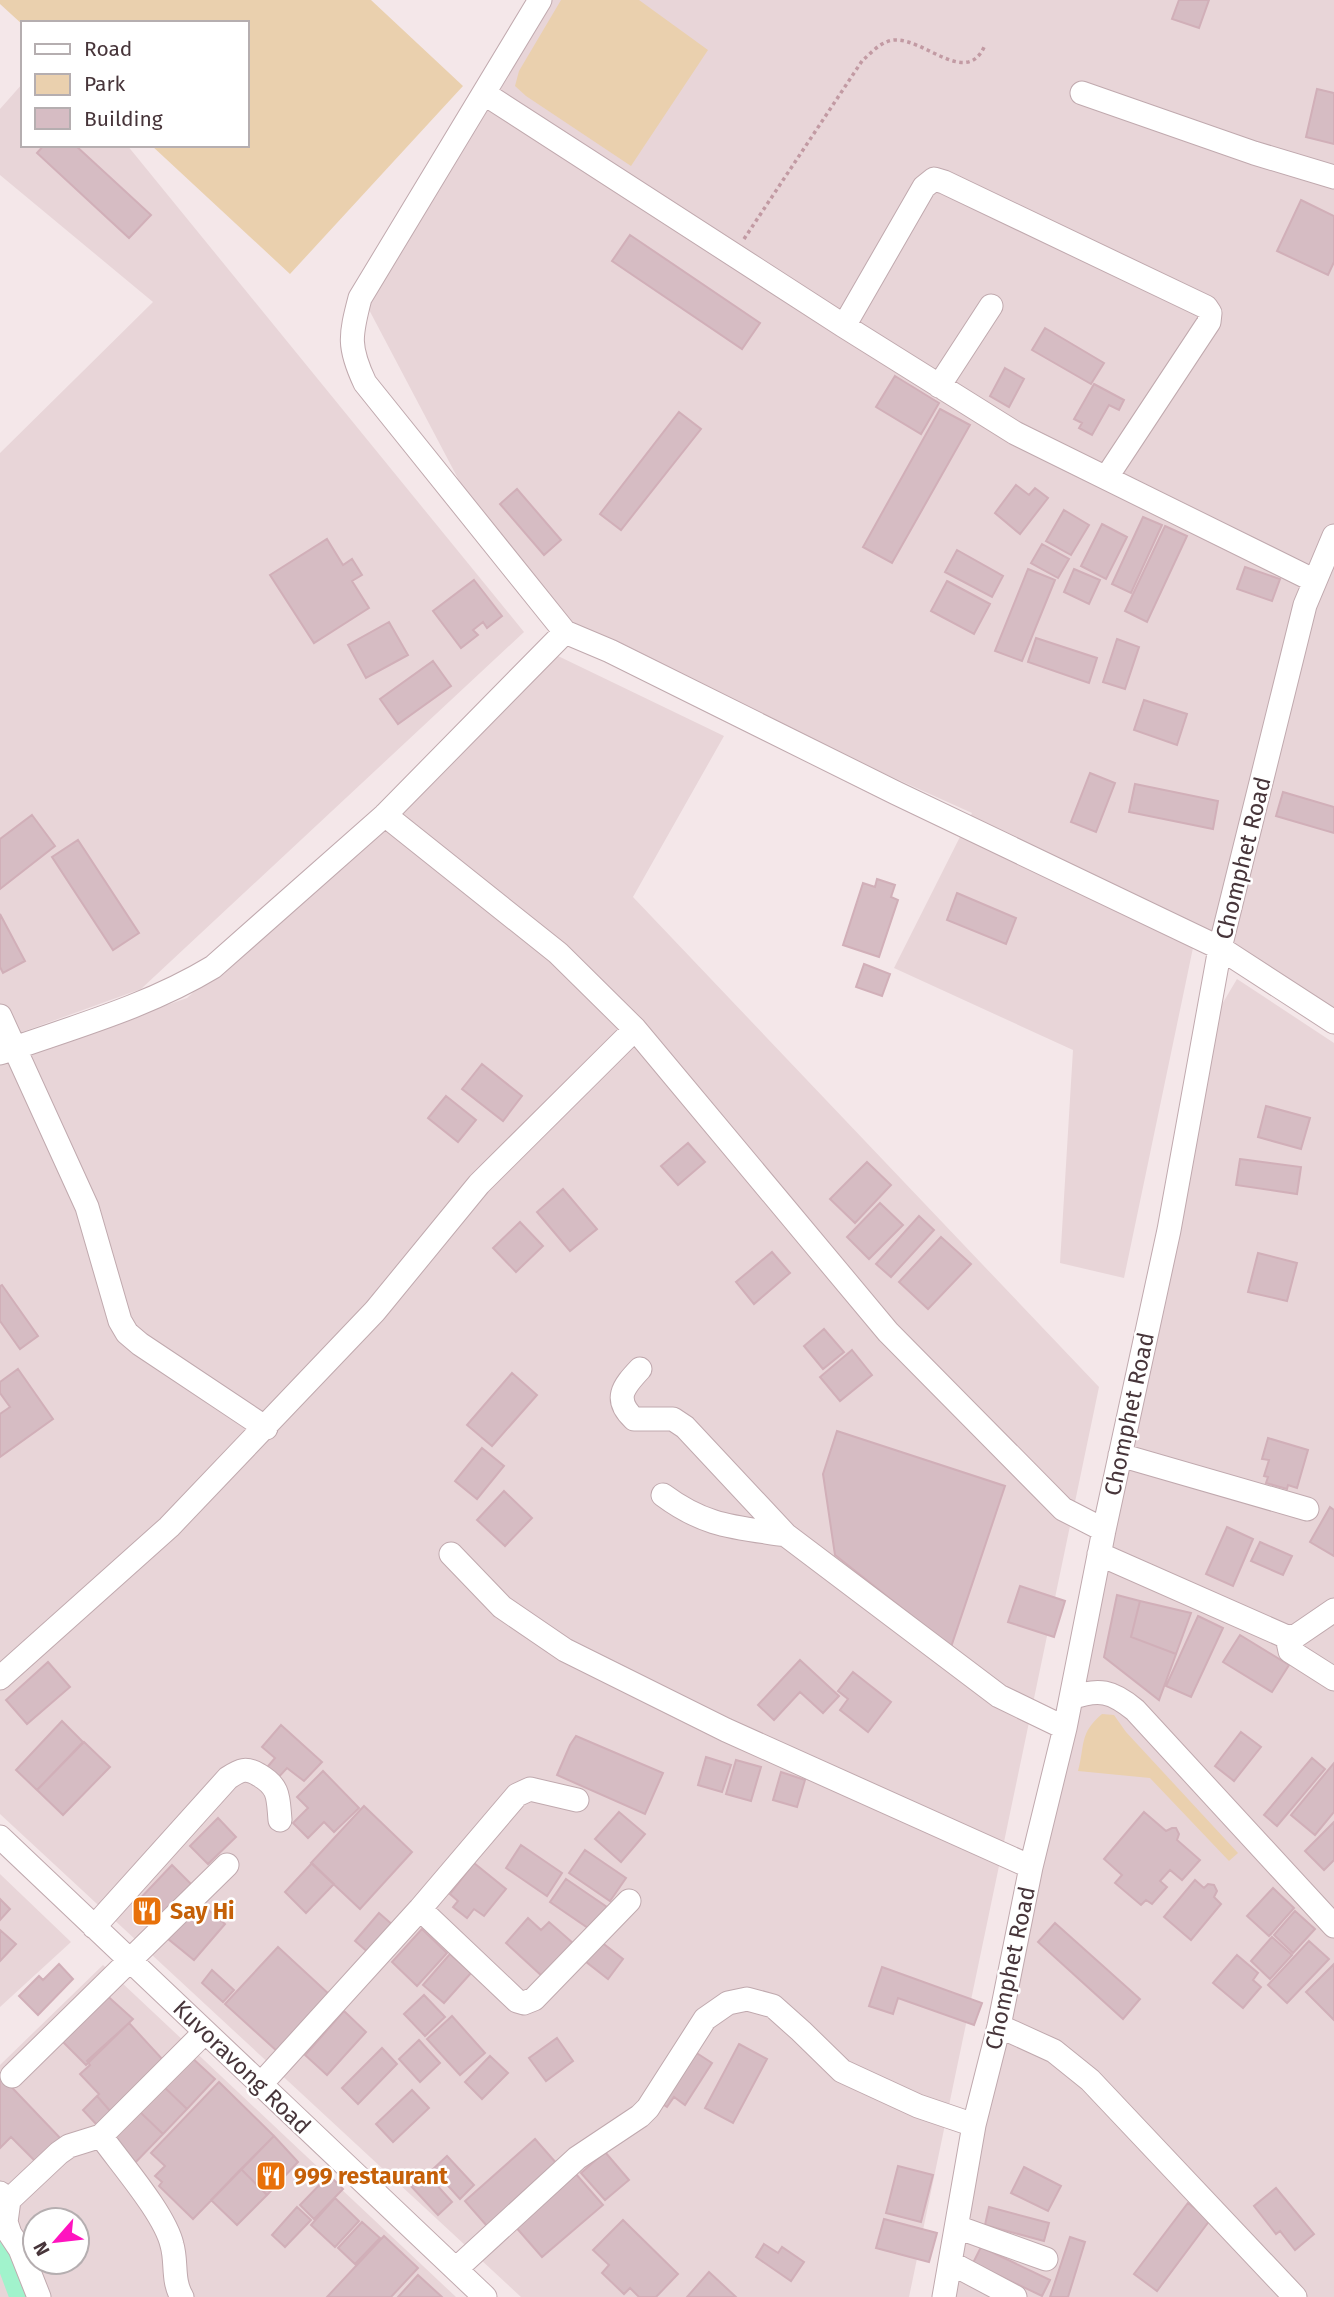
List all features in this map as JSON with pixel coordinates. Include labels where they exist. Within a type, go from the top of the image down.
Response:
[{"type":"street","points":[[540,0],[360,298],[351,332],[354,359],[365,383],[565,632],[610,651],[908,799],[1220,948],[1334,1022]]},
{"type":"street","points":[[1082,93],[1254,153],[1334,177]]},
{"type":"street","points":[[485,94],[1015,433],[1315,581]]},
{"type":"street","points":[[844,326],[924,187],[934,179],[1206,307],[1210,313],[1209,322],[1105,478]]},
{"type":"street","points":[[939,386],[991,306]]},
{"type":"street","name":"Chomphet Road","points":[[944,2297],[974,2125],[999,2026],[1031,1867],[1065,1728],[1104,1530],[1169,1230],[1220,948],[1305,605],[1334,536]]},
{"type":"street","points":[[7,1050],[132,1008],[181,987],[213,967],[386,815],[565,632]]},
{"type":"street","points":[[386,815],[558,953],[635,1029],[888,1332],[1063,1509],[1104,1530]]},
{"type":"street","points":[[0,1016],[7,1050],[87,1207],[120,1321],[127,1333],[266,1428]]},
{"type":"street","points":[[0,1678],[169,1527],[266,1428],[375,1311],[479,1184],[635,1029]]},
{"type":"street","points":[[640,1369],[625,1386],[621,1402],[634,1419],[673,1419],[685,1427],[786,1535],[999,1696],[1065,1728]]},
{"type":"street","points":[[1120,1455],[1307,1509]]},
{"type":"street","points":[[663,1495],[684,1511],[716,1524],[786,1535]]},
{"type":"street","points":[[450,1553],[502,1607],[565,1650],[726,1730],[1031,1867]]},
{"type":"street","points":[[1099,1554],[1287,1637],[1296,1636],[1334,1610]]},
{"type":"street","points":[[1287,1637],[1290,1651],[1334,1679]]},
{"type":"street","points":[[1071,1698],[1088,1692],[1106,1693],[1121,1698],[1330,1914]]},
{"type":"street","points":[[94,1927],[228,1778],[240,1770],[250,1769],[271,1782],[277,1793],[280,1820]]},
{"type":"street","points":[[261,2084],[420,1909],[517,1795],[530,1789],[577,1800]]},
{"type":"street","name":"Kuvoravong Road","points":[[0,1837],[485,2297]]},
{"type":"street","points":[[12,2076],[227,1864]]},
{"type":"street","points":[[420,1909],[517,2001],[524,2003],[534,1999],[629,1901]]},
{"type":"street","points":[[456,2269],[577,2158],[640,2116],[648,2108],[705,2019],[728,2003],[747,1999],[773,2006],[842,2071],[918,2106],[974,2125]]},
{"type":"street","points":[[999,2026],[1054,2051],[1090,2080],[1295,2297]]},
{"type":"street","points":[[39,2297],[20,2249],[10,2234],[4,2196],[59,2152],[101,2136],[205,2032]]},
{"type":"street","points":[[101,2136],[161,2219],[172,2244],[173,2294]]},
{"type":"street","points":[[957,2227],[1046,2259]]},
{"type":"street","points":[[951,2263],[1014,2297]]},
{"type":"path","points":[[734,255],[862,61],[881,43],[907,41],[962,64],[973,62],[980,57],[985,45]]},
{"type":"shaded area","points":[[546,0],[1334,0],[1334,1008],[1198,924],[1124,1278],[1060,1263],[1073,1050],[894,968],[972,813],[583,638],[473,507],[366,304]]},
{"type":"shaded area","points":[[21,85],[21,147],[129,147],[524,632],[141,989],[0,1040],[0,453],[153,302],[0,175],[0,109]]},
{"type":"shaded area","points":[[558,656],[724,736],[633,897],[1099,1387],[909,2297],[521,2297],[0,1814],[0,1063],[187,998]]},
{"type":"shaded area","points":[[1237,979],[1334,1043],[1334,2297],[945,2297],[1215,1016]]},
{"type":"shaded area","points":[[0,1874],[71,1942],[0,2007]]},
{"type":"shaded area","points":[[103,1965],[456,2297],[0,2297],[0,2065]]},
{"type":"green space","points":[[0,0],[371,0],[463,86],[290,274],[153,147],[248,147],[248,21],[21,21],[21,23],[0,4]]},
{"type":"green space","points":[[561,0],[639,0],[708,50],[631,166],[515,86],[519,71]]},
{"type":"green space","points":[[1102,1714],[1114,1715],[1126,1732],[1238,1853],[1229,1861],[1150,1778],[1078,1771],[1086,1734]]},
{"type":"building","points":[[1179,0],[1209,0],[1199,28],[1172,19]]},
{"type":"building","points":[[1317,89],[1334,93],[1334,144],[1306,137]]},
{"type":"building","points":[[42,147],[77,147],[151,215],[129,238],[37,153]]},
{"type":"building","points":[[1301,200],[1334,216],[1334,262],[1328,275],[1277,251]]},
{"type":"building","points":[[630,235],[760,323],[742,349],[612,261]]},
{"type":"building","points":[[1045,328],[1104,363],[1091,384],[1032,350]]},
{"type":"building","points":[[1005,368],[1024,379],[1009,407],[990,396]]},
{"type":"building","points":[[895,376],[939,403],[921,434],[876,407]]},
{"type":"building","points":[[1094,384],[1124,400],[1119,410],[1109,405],[1092,435],[1079,428],[1082,423],[1074,419]]},
{"type":"building","points":[[940,409],[970,425],[892,563],[863,547]]},
{"type":"building","points":[[679,412],[701,429],[621,530],[600,514]]},
{"type":"building","points":[[1016,485],[1029,495],[1035,488],[1048,498],[1020,534],[995,513]]},
{"type":"building","points":[[517,489],[561,540],[544,555],[500,504]]},
{"type":"building","points":[[1064,510],[1089,525],[1071,555],[1046,541]]},
{"type":"building","points":[[1143,517],[1162,525],[1131,593],[1112,584]]},
{"type":"building","points":[[1102,524],[1127,537],[1106,579],[1081,566]]},
{"type":"building","points":[[1165,526],[1187,536],[1147,622],[1125,611]]},
{"type":"building","points":[[327,539],[343,565],[352,559],[362,575],[352,581],[369,608],[314,643],[270,575]]},
{"type":"building","points":[[1042,544],[1069,559],[1058,578],[1031,563]]},
{"type":"building","points":[[957,550],[1003,576],[992,597],[945,572]]},
{"type":"building","points":[[1245,567],[1280,579],[1272,601],[1237,589]]},
{"type":"building","points":[[1028,569],[1055,580],[1022,661],[995,651]]},
{"type":"building","points":[[1074,569],[1100,580],[1089,604],[1064,592]]},
{"type":"building","points":[[474,580],[502,616],[487,628],[483,622],[473,630],[478,635],[461,648],[433,611]]},
{"type":"building","points":[[947,581],[990,604],[974,634],[931,611]]},
{"type":"building","points":[[389,622],[408,655],[366,678],[348,645]]},
{"type":"building","points":[[1036,638],[1097,658],[1089,683],[1028,662]]},
{"type":"building","points":[[1117,639],[1139,647],[1125,689],[1103,682]]},
{"type":"building","points":[[433,661],[451,686],[398,724],[380,699]]},
{"type":"building","points":[[1144,700],[1187,714],[1177,745],[1134,730]]},
{"type":"building","points":[[1090,773],[1115,783],[1096,832],[1071,822]]},
{"type":"building","points":[[1135,784],[1218,801],[1213,829],[1129,812]]},
{"type":"building","points":[[1283,792],[1334,807],[1334,833],[1276,816]]},
{"type":"building","points":[[32,815],[55,846],[0,889],[0,839]]},
{"type":"building","points":[[78,840],[139,933],[113,950],[52,857]]},
{"type":"building","points":[[877,879],[895,885],[891,897],[898,900],[879,957],[843,945],[863,883],[875,887]]},
{"type":"building","points":[[957,893],[1016,918],[1006,944],[947,920]]},
{"type":"building","points":[[0,914],[25,961],[3,973],[0,967]]},
{"type":"building","points":[[864,964],[890,974],[882,996],[856,987]]},
{"type":"building","points":[[482,1064],[522,1096],[503,1121],[462,1089]]},
{"type":"building","points":[[446,1096],[476,1120],[458,1142],[428,1118]]},
{"type":"building","points":[[1266,1106],[1310,1118],[1301,1149],[1258,1137]]},
{"type":"building","points":[[688,1143],[705,1162],[678,1185],[661,1166]]},
{"type":"building","points":[[1240,1159],[1301,1167],[1297,1194],[1236,1185]]},
{"type":"building","points":[[867,1162],[891,1185],[855,1223],[830,1199]]},
{"type":"building","points":[[563,1189],[597,1229],[570,1251],[537,1212]]},
{"type":"building","points":[[880,1203],[903,1225],[869,1259],[847,1237]]},
{"type":"building","points":[[919,1216],[934,1230],[891,1277],[876,1264]]},
{"type":"building","points":[[520,1222],[543,1246],[516,1272],[493,1248]]},
{"type":"building","points":[[941,1237],[971,1264],[928,1309],[899,1282]]},
{"type":"building","points":[[772,1252],[790,1273],[754,1304],[736,1282]]},
{"type":"building","points":[[1258,1253],[1297,1263],[1287,1301],[1248,1292]]},
{"type":"building","points":[[2,1285],[38,1336],[20,1349],[0,1321]]},
{"type":"building","points":[[824,1329],[844,1352],[823,1369],[804,1346]]},
{"type":"building","points":[[852,1350],[872,1375],[840,1401],[820,1377]]},
{"type":"building","points":[[18,1369],[53,1419],[0,1457],[0,1414],[10,1407],[0,1393],[0,1382]]},
{"type":"building","points":[[512,1373],[537,1395],[492,1446],[467,1425]]},
{"type":"building","points":[[837,1431],[1005,1486],[951,1647],[835,1555],[823,1474]]},
{"type":"building","points":[[1268,1438],[1308,1450],[1297,1488],[1288,1485],[1287,1489],[1266,1483],[1268,1477],[1264,1476],[1269,1460],[1262,1459]]},
{"type":"building","points":[[482,1448],[504,1466],[477,1499],[455,1481]]},
{"type":"building","points":[[504,1491],[532,1518],[505,1546],[477,1520]]},
{"type":"building","points":[[1330,1507],[1334,1510],[1334,1556],[1310,1542]]},
{"type":"building","points":[[1227,1527],[1253,1539],[1233,1586],[1206,1574]]},
{"type":"building","points":[[1260,1542],[1292,1556],[1283,1575],[1251,1561]]},
{"type":"building","points":[[1020,1586],[1065,1601],[1054,1637],[1008,1622]]},
{"type":"building","points":[[1117,1595],[1140,1601],[1131,1637],[1176,1654],[1159,1700],[1104,1657]]},
{"type":"building","points":[[1140,1601],[1191,1613],[1176,1654],[1131,1637]]},
{"type":"building","points":[[1198,1616],[1223,1628],[1191,1697],[1166,1686]]},
{"type":"building","points":[[1240,1635],[1289,1665],[1272,1692],[1223,1662]]},
{"type":"building","points":[[800,1660],[839,1696],[823,1713],[800,1692],[774,1720],[758,1705]]},
{"type":"building","points":[[48,1662],[70,1687],[27,1724],[6,1700]]},
{"type":"building","points":[[853,1672],[891,1702],[868,1732],[840,1710],[848,1699],[838,1691]]},
{"type":"building","points":[[62,1721],[83,1742],[37,1790],[16,1770]]},
{"type":"building","points":[[281,1725],[322,1762],[304,1781],[287,1768],[275,1781],[264,1771],[275,1758],[262,1747]]},
{"type":"building","points":[[1241,1732],[1261,1747],[1234,1781],[1215,1766]]},
{"type":"building","points":[[576,1736],[663,1773],[645,1814],[557,1775]]},
{"type":"building","points":[[84,1742],[110,1767],[63,1815],[37,1790]]},
{"type":"building","points":[[706,1757],[731,1765],[722,1792],[698,1785]]},
{"type":"building","points":[[1312,1758],[1325,1769],[1277,1826],[1264,1815]]},
{"type":"building","points":[[736,1760],[761,1767],[751,1801],[726,1794]]},
{"type":"building","points":[[1334,1763],[1334,1812],[1315,1835],[1291,1815]]},
{"type":"building","points":[[323,1771],[359,1808],[334,1832],[324,1822],[308,1838],[293,1823],[308,1808],[297,1797]]},
{"type":"building","points":[[781,1772],[805,1780],[797,1807],[773,1800]]},
{"type":"building","points":[[364,1806],[412,1852],[360,1909],[311,1863]]},
{"type":"building","points":[[619,1812],[645,1834],[621,1862],[595,1839]]},
{"type":"building","points":[[1144,1812],[1166,1831],[1176,1828],[1179,1834],[1177,1840],[1200,1860],[1182,1880],[1170,1870],[1160,1881],[1167,1887],[1152,1904],[1146,1900],[1141,1905],[1115,1883],[1122,1875],[1104,1859]]},
{"type":"building","points":[[218,1818],[236,1837],[208,1864],[190,1846]]},
{"type":"building","points":[[1334,1822],[1334,1860],[1324,1870],[1305,1851]]},
{"type":"building","points":[[521,1845],[562,1873],[547,1896],[506,1868]]},
{"type":"building","points":[[585,1850],[626,1878],[610,1901],[569,1873]]},
{"type":"building","points":[[312,1863],[334,1884],[306,1913],[285,1892]]},
{"type":"building","points":[[474,1863],[506,1889],[484,1916],[474,1909],[467,1918],[453,1907],[458,1901],[450,1894]]},
{"type":"building","points":[[172,1865],[194,1887],[155,1928],[133,1906]]},
{"type":"building","points":[[566,1879],[607,1907],[591,1930],[550,1902]]},
{"type":"building","points":[[1195,1880],[1204,1888],[1208,1884],[1214,1885],[1217,1891],[1214,1897],[1221,1904],[1191,1940],[1164,1917]]},
{"type":"building","points":[[1273,1888],[1294,1908],[1269,1936],[1247,1916]]},
{"type":"building","points":[[0,1899],[10,1909],[0,1920]]},
{"type":"building","points":[[198,1901],[225,1924],[194,1960],[167,1938]]},
{"type":"building","points":[[1295,1911],[1315,1929],[1293,1953],[1274,1935]]},
{"type":"building","points":[[379,1913],[394,1926],[370,1954],[355,1941]]},
{"type":"building","points":[[528,1918],[541,1930],[549,1922],[573,1943],[543,1977],[506,1943]]},
{"type":"building","points":[[1055,1923],[1140,1999],[1123,2019],[1038,1942]]},
{"type":"building","points":[[422,1929],[447,1953],[417,1986],[392,1962]]},
{"type":"building","points":[[0,1930],[16,1944],[0,1961]]},
{"type":"building","points":[[1272,1937],[1292,1955],[1270,1979],[1251,1961]]},
{"type":"building","points":[[600,1941],[623,1959],[608,1979],[585,1961]]},
{"type":"building","points":[[1309,1941],[1329,1959],[1287,2003],[1268,1985]]},
{"type":"building","points":[[278,1947],[330,1995],[278,2052],[225,2004]]},
{"type":"building","points":[[450,1954],[471,1973],[444,2003],[423,1985]]},
{"type":"building","points":[[1237,1955],[1258,1973],[1253,1980],[1261,1987],[1243,2008],[1213,1983]]},
{"type":"building","points":[[59,1964],[73,1979],[38,2015],[19,1996],[39,1976],[43,1980]]},
{"type":"building","points":[[1334,1964],[1334,2020],[1306,1992]]},
{"type":"building","points":[[882,1967],[982,2003],[974,2025],[898,1998],[893,2014],[869,2006]]},
{"type":"building","points":[[212,1970],[234,1990],[223,2002],[202,1983]]},
{"type":"building","points":[[103,1992],[133,2019],[86,2065],[58,2037]]},
{"type":"building","points":[[424,1995],[445,2017],[425,2036],[404,2014]]},
{"type":"building","points":[[344,2011],[366,2032],[327,2075],[305,2055]]},
{"type":"building","points":[[452,2016],[485,2053],[460,2075],[427,2039]]},
{"type":"building","points":[[129,2023],[163,2060],[111,2112],[80,2074],[90,2065],[87,2061]]},
{"type":"building","points":[[557,2038],[573,2061],[546,2081],[529,2058]]},
{"type":"building","points":[[419,2040],[440,2063],[420,2082],[399,2059]]},
{"type":"building","points":[[739,2044],[767,2059],[733,2123],[705,2108]]},
{"type":"building","points":[[382,2048],[397,2064],[358,2104],[342,2088]]},
{"type":"building","points":[[692,2050],[712,2063],[685,2105],[674,2097],[667,2107],[659,2102]]},
{"type":"building","points":[[190,2056],[215,2079],[187,2109],[162,2085]]},
{"type":"building","points":[[490,2056],[508,2073],[482,2099],[465,2082]]},
{"type":"building","points":[[0,2075],[62,2140],[38,2164],[11,2137],[0,2148]]},
{"type":"building","points":[[219,2082],[274,2136],[193,2219],[159,2186],[162,2182],[155,2176],[165,2166],[151,2153]]},
{"type":"building","points":[[162,2085],[187,2109],[163,2134],[138,2110]]},
{"type":"building","points":[[412,2090],[429,2108],[393,2142],[376,2124]]},
{"type":"building","points":[[97,2096],[111,2112],[97,2125],[83,2110]]},
{"type":"building","points":[[138,2110],[163,2134],[131,2167],[115,2136]]},
{"type":"building","points":[[274,2136],[298,2162],[267,2195],[241,2169]]},
{"type":"building","points":[[535,2139],[557,2164],[487,2226],[465,2201]]},
{"type":"building","points":[[605,2152],[629,2180],[605,2200],[581,2173]]},
{"type":"building","points":[[447,2156],[474,2185],[460,2199],[433,2169]]},
{"type":"building","points":[[898,2166],[933,2175],[921,2222],[886,2213]]},
{"type":"building","points":[[1024,2167],[1061,2186],[1048,2211],[1011,2193]]},
{"type":"building","points":[[241,2169],[267,2195],[237,2225],[211,2200]]},
{"type":"building","points":[[426,2173],[452,2202],[438,2215],[411,2186]]},
{"type":"building","points":[[575,2173],[603,2205],[542,2257],[514,2225]]},
{"type":"building","points":[[329,2175],[343,2189],[314,2219],[300,2205]]},
{"type":"building","points":[[1276,2188],[1314,2234],[1295,2250],[1280,2231],[1276,2234],[1254,2206]]},
{"type":"building","points":[[335,2198],[359,2221],[335,2247],[311,2225]]},
{"type":"building","points":[[1188,2203],[1210,2220],[1157,2291],[1134,2274]]},
{"type":"building","points":[[297,2207],[311,2220],[285,2247],[272,2235]]},
{"type":"building","points":[[989,2207],[1049,2223],[1044,2241],[985,2225]]},
{"type":"building","points":[[884,2219],[937,2233],[929,2262],[876,2248]]},
{"type":"building","points":[[623,2220],[678,2274],[656,2297],[639,2297],[630,2288],[624,2294],[602,2273],[609,2265],[593,2250]]},
{"type":"building","points":[[362,2222],[380,2238],[355,2264],[338,2248]]},
{"type":"building","points":[[384,2236],[418,2268],[391,2297],[327,2297]]},
{"type":"building","points":[[1070,2237],[1085,2242],[1068,2297],[1050,2297]]},
{"type":"building","points":[[764,2244],[778,2253],[782,2247],[804,2262],[791,2281],[756,2257]]},
{"type":"building","points":[[981,2247],[1050,2280],[1042,2296],[973,2263]]},
{"type":"building","points":[[709,2272],[736,2297],[687,2297]]},
{"type":"building","points":[[418,2275],[442,2297],[398,2297]]},
{"type":"waterway","points":[[0,2251],[5,2257],[20,2297]]},
{"type":"place","name":"Say Hi","points":[[147,1911]]},
{"type":"place","name":"999 restaurant","points":[[271,2176]]}]
